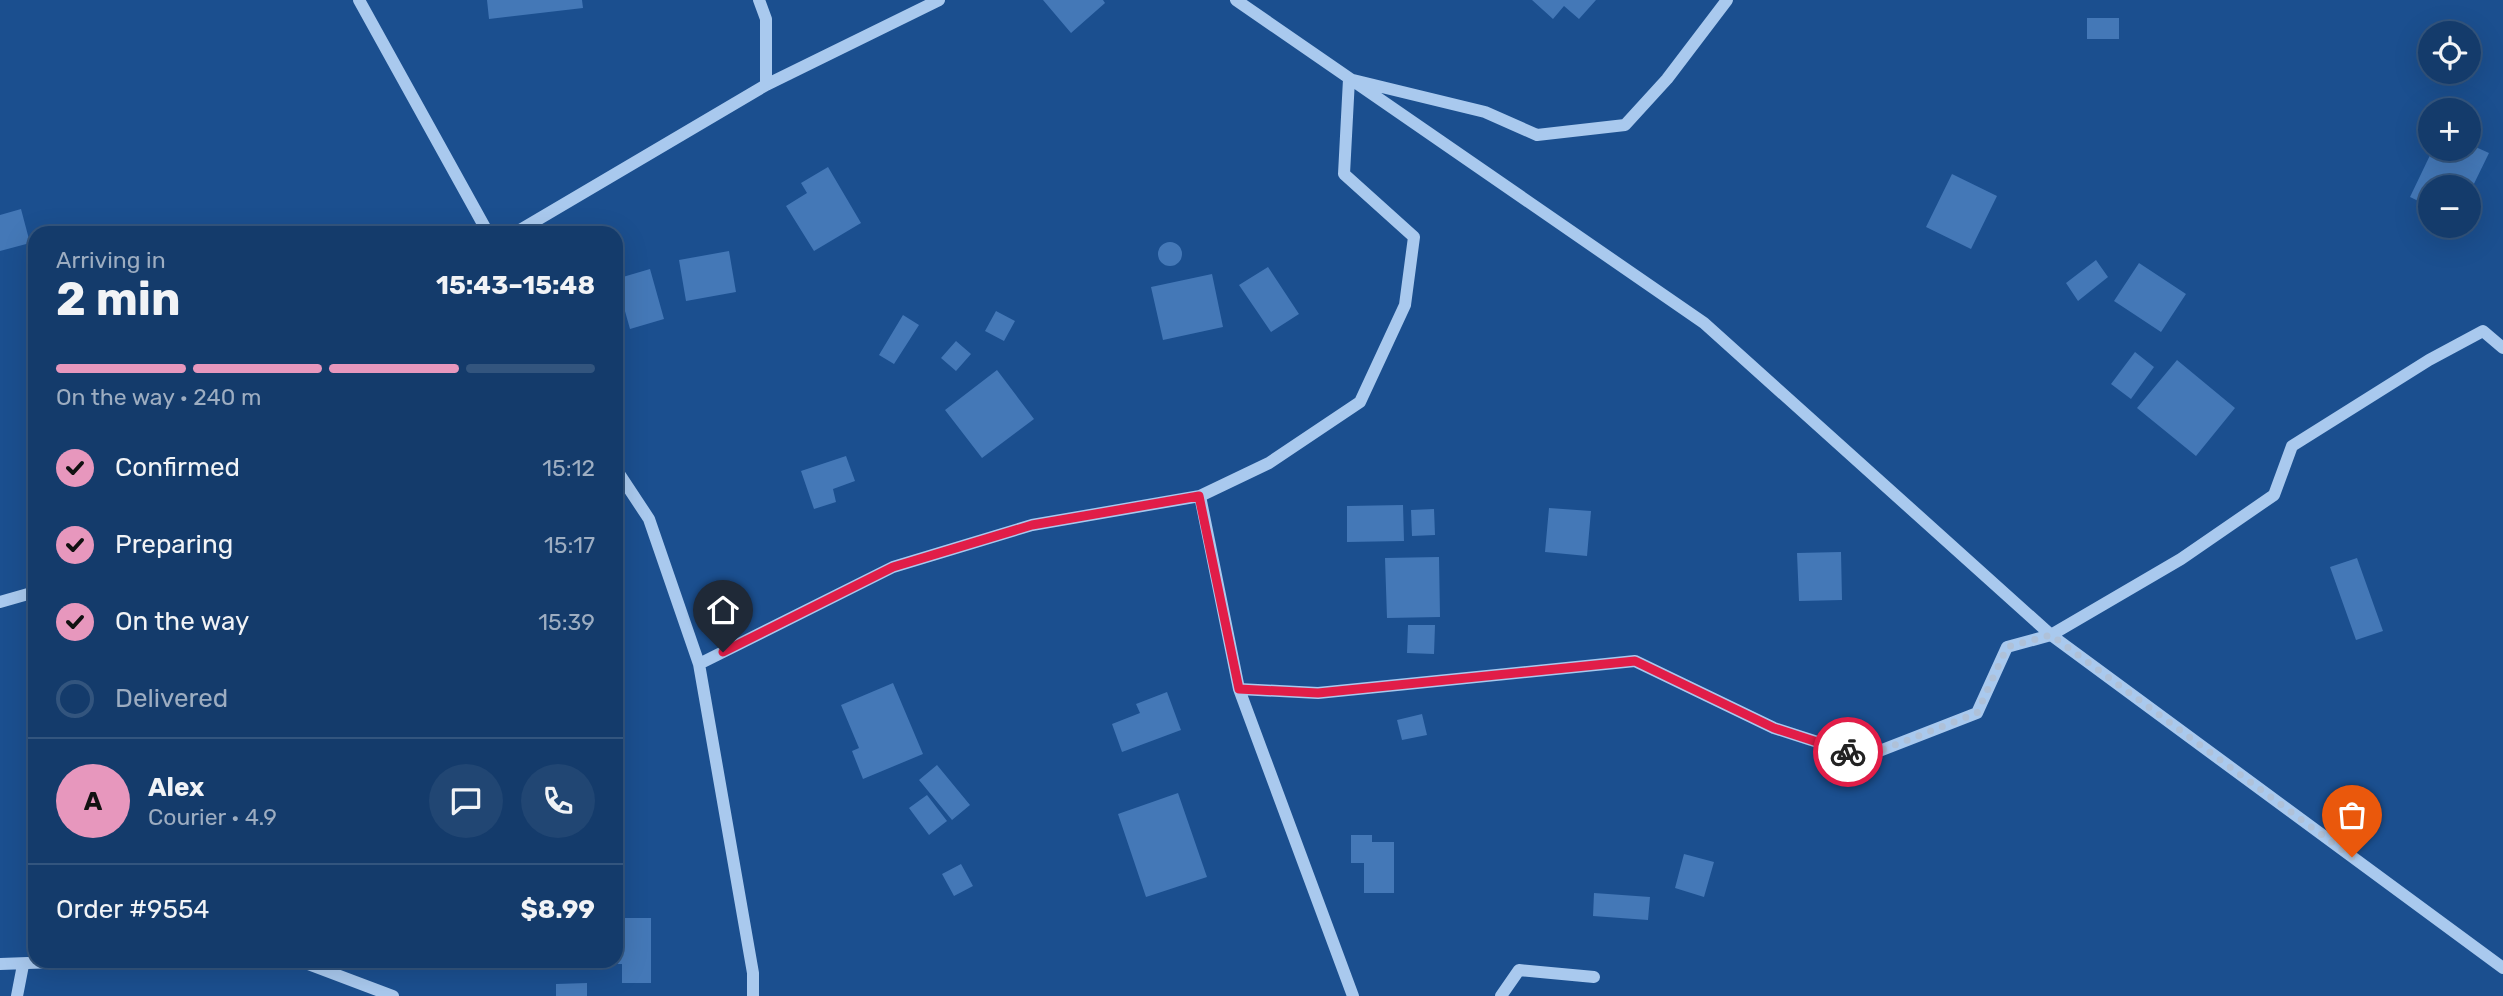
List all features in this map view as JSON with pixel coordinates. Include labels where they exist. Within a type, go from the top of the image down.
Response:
[{"type":"street","points":[[359,0],[484,226]]},
{"type":"street","points":[[759,0],[766,19],[766,85]]},
{"type":"street","points":[[527,226],[766,85],[939,0]]},
{"type":"street","points":[[1236,0],[1704,323],[2051,635],[2503,968]]},
{"type":"street","points":[[1349,79],[1485,112],[1537,135],[1625,125],[1667,79],[1727,0]]},
{"type":"street","points":[[699,664],[893,567],[1032,525],[1199,496],[1269,463],[1360,402],[1405,305],[1414,237],[1344,174],[1349,79]]},
{"type":"street","points":[[1239,689],[1318,693],[1635,661],[1774,728],[1864,757],[1977,713],[2007,647],[2051,635],[2180,559],[2274,495],[2292,446],[2429,360],[2483,331],[2503,348]]},
{"type":"street","points":[[623,480],[649,519],[699,664],[753,973],[753,996]]},
{"type":"street","points":[[1199,496],[1239,689],[1353,996]]},
{"type":"street","points":[[0,602],[28,594]]},
{"type":"street","points":[[0,964],[28,965]]},
{"type":"street","points":[[17,996],[23,965]]},
{"type":"street","points":[[319,968],[393,996]]},
{"type":"street","points":[[1502,996],[1519,970],[1594,976]]},
{"type":"building","points":[[487,0],[582,0],[583,8],[489,19]]},
{"type":"building","points":[[1043,0],[1103,0],[1105,3],[1071,33]]},
{"type":"building","points":[[1532,0],[1596,0],[1579,19],[1564,6],[1553,19]]},
{"type":"building","points":[[2087,18],[2119,18],[2119,39],[2087,39]]},
{"type":"building","points":[[2481,149],[2489,153],[2478,175],[2421,175],[2427,161],[2481,161]]},
{"type":"building","points":[[828,167],[861,223],[814,251],[786,206],[807,193],[801,183]]},
{"type":"building","points":[[1952,174],[1997,196],[1971,249],[1926,227]]},
{"type":"building","points":[[2418,180],[2418,201],[2410,197]]},
{"type":"building","points":[[21,209],[28,244],[0,251],[0,215]]},
{"type":"building","points":[[1170,242],[1181,249],[1182,254],[1175,265],[1170,266],[1159,259],[1158,254],[1165,243]]},
{"type":"building","points":[[729,251],[736,292],[686,301],[679,260]]},
{"type":"building","points":[[2096,260],[2108,277],[2078,301],[2066,283]]},
{"type":"building","points":[[2139,263],[2186,294],[2161,332],[2114,301]]},
{"type":"building","points":[[1268,267],[1299,314],[1271,332],[1239,285]]},
{"type":"building","points":[[650,269],[664,319],[630,329],[623,304],[623,277]]},
{"type":"building","points":[[1212,274],[1223,327],[1163,340],[1151,287]]},
{"type":"building","points":[[996,311],[1015,321],[1004,341],[985,331]]},
{"type":"building","points":[[903,315],[919,325],[894,364],[879,355]]},
{"type":"building","points":[[956,341],[971,354],[956,371],[941,358]]},
{"type":"building","points":[[2135,352],[2154,367],[2131,399],[2111,384]]},
{"type":"building","points":[[2177,360],[2235,408],[2196,456],[2137,408]]},
{"type":"building","points":[[997,370],[1034,419],[982,458],[945,410]]},
{"type":"building","points":[[846,456],[855,481],[833,489],[836,502],[814,509],[801,471]]},
{"type":"building","points":[[1403,505],[1404,541],[1347,542],[1347,506]]},
{"type":"building","points":[[1549,508],[1591,511],[1587,556],[1545,552]]},
{"type":"building","points":[[1434,509],[1435,535],[1412,536],[1411,510]]},
{"type":"building","points":[[1841,552],[1842,600],[1799,601],[1797,553]]},
{"type":"building","points":[[1439,557],[1440,617],[1387,618],[1385,558]]},
{"type":"building","points":[[2357,558],[2383,631],[2356,640],[2330,567]]},
{"type":"building","points":[[1408,625],[1435,625],[1434,654],[1407,653]]},
{"type":"building","points":[[893,683],[923,754],[863,779],[852,751],[859,748],[841,705]]},
{"type":"building","points":[[1167,692],[1181,730],[1122,752],[1112,724],[1140,713],[1136,704]]},
{"type":"building","points":[[1422,714],[1427,735],[1402,740],[1397,720]]},
{"type":"building","points":[[937,765],[970,805],[952,820],[919,780]]},
{"type":"building","points":[[1178,793],[1207,877],[1146,897],[1118,814]]},
{"type":"building","points":[[927,795],[947,821],[929,835],[909,808]]},
{"type":"building","points":[[1351,835],[1372,835],[1372,842],[1394,842],[1394,893],[1364,893],[1364,863],[1351,863]]},
{"type":"building","points":[[1684,854],[1714,862],[1704,897],[1675,888]]},
{"type":"building","points":[[961,864],[973,886],[954,896],[942,874]]},
{"type":"building","points":[[1594,893],[1650,897],[1648,920],[1593,916]]},
{"type":"building","points":[[623,918],[651,918],[651,983],[622,983]]},
{"type":"building","points":[[587,983],[587,996],[556,996],[556,984]]},
{"type":"way so far","points":[[1848,752],[1864,757],[1977,713],[2007,647],[2051,635],[2352,857]]},
{"type":"route","points":[[723,652],[893,567],[1032,525],[1199,496],[1239,689],[1318,693],[1635,661],[1774,728],[1848,752]]}]
